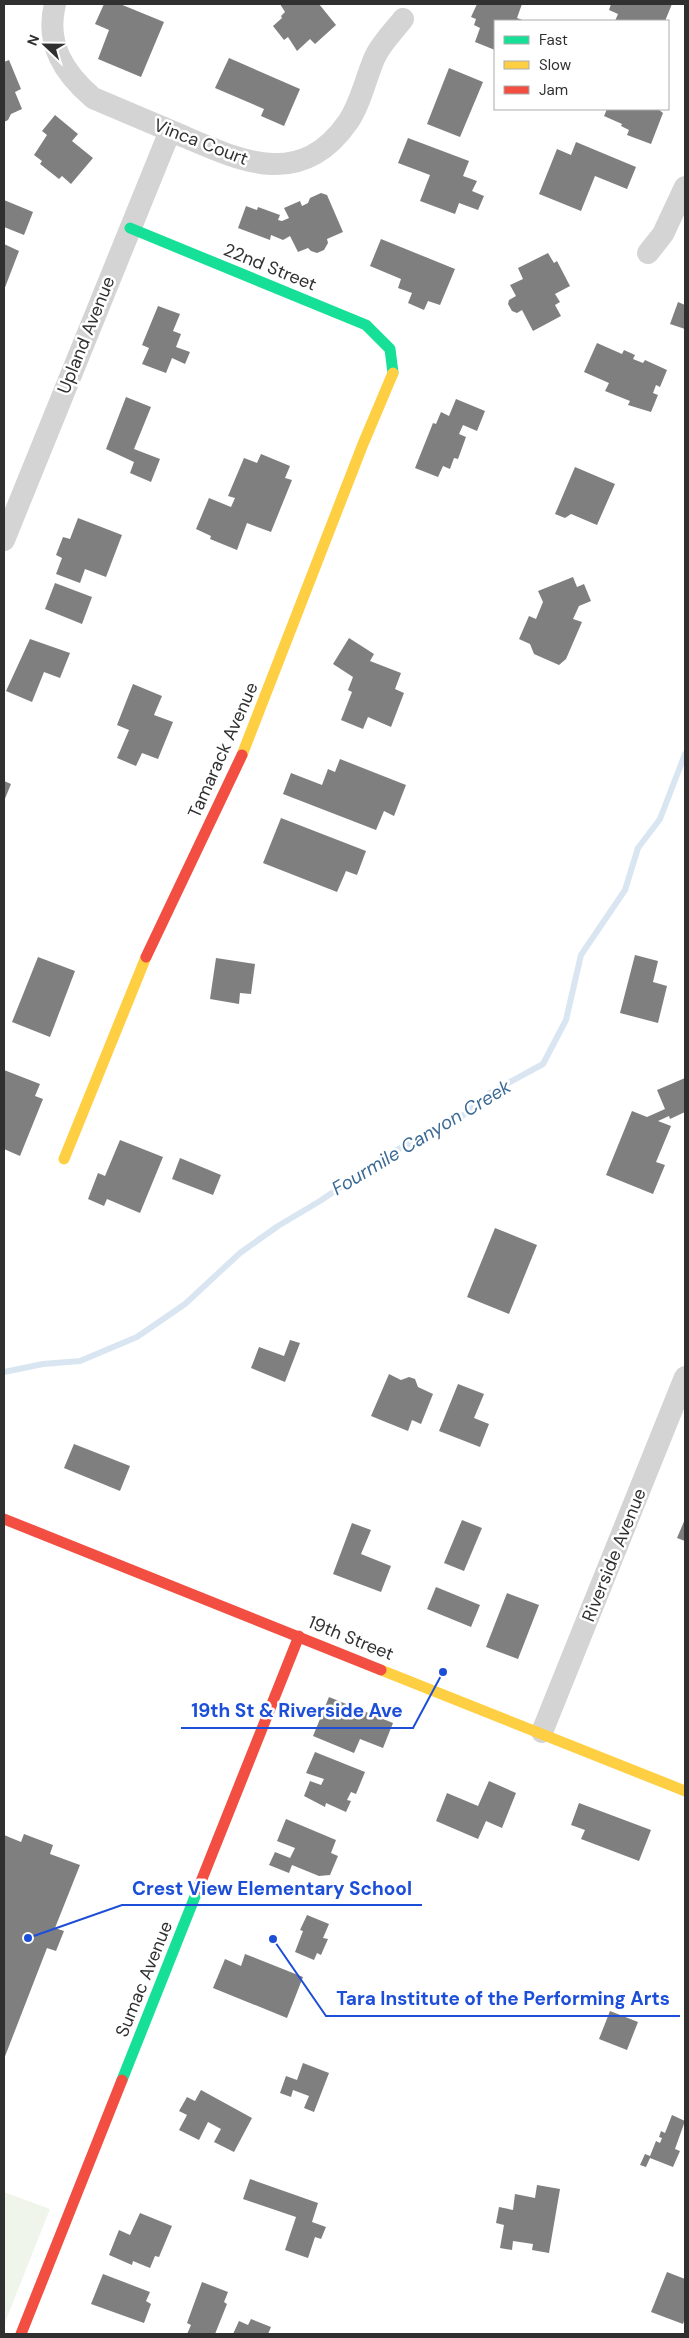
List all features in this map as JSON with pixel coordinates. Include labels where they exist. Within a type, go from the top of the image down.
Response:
[{"type":"street","name":"Vinca Court","points":[[55,4],[52,14],[53,39],[61,62],[75,82],[93,98],[234,158],[266,165],[290,163],[314,154],[334,140],[349,120],[375,56],[403,18]]},
{"type":"street","name":"Upland Avenue","points":[[4,540],[170,131]]},
{"type":"street","points":[[648,253],[663,234],[685,187]]},
{"type":"street","name":"22nd Street","points":[[130,228],[366,325],[390,350]]},
{"type":"street","name":"Tamarack Avenue","points":[[64,1159],[149,949],[248,744],[363,444],[394,371],[390,350]]},
{"type":"street","name":"Riverside Avenue","points":[[542,1732],[685,1377]]},
{"type":"street","name":"19th Street","points":[[4,1519],[542,1732],[685,1791]]},
{"type":"street","name":"Sumac Avenue","points":[[22,2334],[300,1636]]},
{"type":"shaded area","points":[[4,2192],[50,2209],[4,2325]]},
{"type":"building","points":[[104,4],[120,4],[164,22],[141,77],[98,59],[109,30],[95,24]]},
{"type":"building","points":[[280,4],[319,4],[336,25],[315,44],[310,39],[297,51],[288,37],[284,40],[273,26],[282,18],[281,16],[285,12]]},
{"type":"building","points":[[477,4],[522,4],[517,18],[522,20],[494,20],[494,50],[475,42],[480,28],[474,25],[476,19],[471,17]]},
{"type":"building","points":[[611,4],[672,4],[665,20],[615,20],[618,14],[609,10]]},
{"type":"building","points":[[229,58],[300,89],[284,126],[261,116],[264,109],[215,88]]},
{"type":"building","points":[[9,60],[21,89],[15,92],[22,109],[11,114],[8,120],[4,122],[4,62]]},
{"type":"building","points":[[449,68],[483,82],[460,137],[427,124]]},
{"type":"building","points":[[607,110],[659,110],[663,113],[651,144],[627,135],[629,130],[621,126],[622,124],[604,116]]},
{"type":"building","points":[[55,115],[78,134],[72,141],[93,158],[71,184],[62,176],[59,179],[40,164],[42,161],[34,155],[47,135],[42,131]]},
{"type":"building","points":[[408,138],[469,161],[463,176],[477,181],[472,191],[484,196],[478,210],[459,203],[455,214],[420,201],[430,175],[398,163]]},
{"type":"building","points":[[576,142],[636,167],[627,189],[595,176],[581,211],[539,194],[557,149],[571,155]]},
{"type":"building","points":[[321,193],[327,195],[343,232],[327,239],[328,243],[324,250],[317,253],[308,248],[298,252],[290,236],[283,240],[271,235],[270,240],[238,228],[246,206],[257,210],[258,207],[280,215],[278,220],[282,221],[289,218],[284,208],[300,201],[302,206],[308,203],[310,198]]},
{"type":"building","points":[[4,200],[33,212],[24,235],[4,227]]},
{"type":"building","points":[[381,239],[455,269],[440,305],[428,301],[424,310],[408,303],[412,293],[398,288],[401,279],[370,266]]},
{"type":"building","points":[[4,244],[19,251],[4,290]]},
{"type":"building","points":[[548,253],[554,263],[557,261],[570,286],[555,294],[560,302],[555,305],[561,316],[533,331],[522,310],[517,313],[512,311],[508,304],[509,300],[516,296],[510,285],[523,279],[518,268]]},
{"type":"building","points":[[678,302],[685,305],[685,329],[670,324]]},
{"type":"building","points":[[158,306],[180,314],[173,331],[181,334],[176,347],[190,352],[185,364],[172,358],[166,373],[142,364],[149,348],[142,345]]},
{"type":"building","points":[[597,343],[622,354],[624,350],[635,355],[633,359],[643,363],[645,360],[667,370],[660,387],[656,385],[653,393],[658,395],[651,412],[628,405],[630,401],[605,391],[609,383],[584,372]]},
{"type":"building","points":[[126,397],[151,407],[134,449],[160,459],[151,482],[130,473],[134,462],[106,449]]},
{"type":"building","points":[[456,399],[485,411],[477,431],[463,425],[459,434],[466,437],[458,459],[454,458],[450,469],[443,466],[438,477],[415,468],[433,423],[436,424],[441,412],[449,416]]},
{"type":"building","points":[[261,454],[290,466],[285,478],[292,480],[271,532],[247,523],[237,550],[210,539],[211,536],[196,529],[209,498],[231,507],[235,498],[228,496],[244,458],[257,463]]},
{"type":"building","points":[[575,467],[615,484],[597,525],[571,514],[565,518],[555,514]]},
{"type":"building","points":[[78,518],[122,535],[106,577],[85,569],[80,583],[56,574],[62,558],[56,555],[63,537],[70,539]]},
{"type":"building","points":[[573,577],[577,587],[584,584],[591,601],[579,606],[573,619],[582,622],[566,659],[559,665],[534,654],[530,644],[519,639],[529,616],[536,619],[543,602],[538,591]]},
{"type":"building","points":[[55,583],[92,597],[82,624],[45,609]]},
{"type":"building","points":[[349,638],[374,654],[370,661],[401,673],[395,689],[404,693],[391,727],[368,717],[363,729],[341,720],[352,692],[348,690],[353,677],[333,664]]},
{"type":"building","points":[[30,639],[70,653],[60,678],[44,672],[32,702],[6,691]]},
{"type":"building","points":[[133,684],[162,696],[154,715],[173,722],[158,759],[142,753],[136,766],[117,758],[129,730],[117,725]]},
{"type":"building","points":[[340,759],[406,785],[394,816],[384,811],[376,830],[283,794],[291,773],[322,785],[328,769],[335,772]]},
{"type":"building","points":[[4,781],[11,784],[4,801]]},
{"type":"building","points":[[281,818],[366,851],[357,875],[346,871],[337,892],[263,863]]},
{"type":"building","points":[[635,955],[658,961],[653,982],[667,986],[658,1023],[620,1013]]},
{"type":"building","points":[[38,957],[75,971],[50,1037],[12,1022]]},
{"type":"building","points":[[216,958],[255,964],[251,994],[240,993],[239,1004],[210,999]]},
{"type":"building","points":[[4,1070],[40,1084],[35,1096],[43,1099],[20,1156],[4,1149]]},
{"type":"building","points":[[685,1078],[685,1112],[670,1119],[669,1116],[658,1121],[671,1126],[656,1162],[665,1165],[653,1194],[606,1175],[632,1111],[647,1117],[665,1109],[657,1090]]},
{"type":"building","points":[[120,1140],[163,1157],[140,1213],[107,1199],[104,1206],[88,1199],[98,1173],[105,1176]]},
{"type":"building","points":[[180,1158],[221,1175],[213,1195],[172,1179]]},
{"type":"building","points":[[495,1228],[537,1245],[509,1314],[467,1297]]},
{"type":"building","points":[[290,1340],[300,1343],[285,1382],[251,1368],[259,1347],[284,1356]]},
{"type":"building","points":[[389,1374],[401,1380],[409,1377],[415,1379],[418,1387],[433,1394],[421,1424],[412,1420],[408,1431],[371,1416]]},
{"type":"building","points":[[458,1384],[484,1394],[474,1418],[489,1424],[480,1447],[439,1431]]},
{"type":"building","points":[[74,1444],[130,1466],[120,1491],[64,1468]]},
{"type":"building","points":[[685,1519],[685,1541],[677,1538]]},
{"type":"building","points":[[462,1520],[482,1528],[464,1571],[444,1563]]},
{"type":"building","points":[[352,1523],[371,1530],[361,1554],[391,1566],[381,1592],[333,1574]]},
{"type":"building","points":[[436,1587],[480,1605],[471,1627],[427,1609]]},
{"type":"building","points":[[507,1593],[539,1605],[518,1659],[486,1647]]},
{"type":"building","points":[[329,1697],[393,1723],[383,1748],[360,1739],[354,1753],[313,1736]]},
{"type":"building","points":[[315,1752],[365,1772],[356,1794],[351,1792],[347,1800],[351,1801],[346,1812],[326,1803],[325,1807],[304,1796],[310,1781],[321,1785],[324,1779],[306,1773]]},
{"type":"building","points":[[489,1781],[516,1793],[502,1828],[486,1821],[478,1839],[436,1821],[447,1793],[478,1806]]},
{"type":"building","points":[[579,1803],[651,1830],[639,1861],[581,1839],[585,1830],[571,1825]]},
{"type":"building","points":[[286,1819],[336,1840],[331,1853],[338,1856],[330,1875],[319,1876],[292,1865],[289,1873],[269,1865],[275,1852],[290,1858],[295,1848],[277,1841]]},
{"type":"building","points":[[24,1834],[53,1845],[50,1854],[80,1865],[55,1928],[64,1931],[56,1951],[47,1948],[4,2059],[4,1835],[21,1842]]},
{"type":"building","points":[[307,1915],[329,1924],[323,1938],[328,1939],[321,1955],[317,1953],[314,1960],[295,1952],[303,1931],[300,1930]]},
{"type":"building","points":[[245,1954],[303,1977],[287,2018],[213,1988],[225,1959],[241,1966]]},
{"type":"building","points":[[610,2011],[638,2022],[627,2050],[599,2039]]},
{"type":"building","points":[[303,2063],[329,2073],[314,2112],[304,2108],[309,2096],[293,2090],[291,2097],[280,2093],[286,2076],[297,2080]]},
{"type":"building","points":[[201,2090],[252,2118],[234,2152],[214,2142],[221,2129],[208,2122],[199,2140],[179,2130],[187,2115],[179,2111],[187,2097],[195,2101]]},
{"type":"building","points":[[672,2115],[685,2121],[675,2149],[680,2151],[673,2167],[650,2158],[646,2167],[640,2165],[645,2154],[650,2156],[656,2141],[660,2143],[662,2138],[659,2137],[661,2131],[665,2133]]},
{"type":"building","points":[[250,2179],[318,2203],[312,2222],[326,2227],[321,2239],[315,2237],[308,2258],[285,2250],[296,2217],[243,2199]]},
{"type":"building","points":[[537,2185],[560,2189],[549,2253],[532,2250],[533,2244],[513,2241],[512,2250],[500,2248],[504,2225],[496,2223],[499,2207],[513,2210],[515,2194],[535,2198]]},
{"type":"building","points":[[140,2213],[172,2226],[159,2257],[155,2256],[150,2268],[133,2261],[132,2265],[109,2255],[119,2230],[130,2235]]},
{"type":"building","points":[[667,2272],[685,2279],[685,2318],[683,2324],[651,2312]]},
{"type":"building","points":[[103,2274],[150,2292],[146,2301],[151,2304],[144,2323],[91,2304]]},
{"type":"building","points":[[202,2282],[228,2292],[224,2302],[227,2304],[215,2334],[187,2334],[191,2325],[187,2323]]},
{"type":"building","points":[[251,2319],[271,2327],[268,2334],[233,2334],[239,2321],[248,2325]]},
{"type":"waterway","name":"Fourmile Canyon Creek","points":[[4,1372],[43,1364],[80,1361],[137,1337],[185,1304],[240,1253],[278,1226],[320,1201],[389,1154],[460,1118],[490,1093],[543,1064],[566,1020],[581,955],[625,890],[638,848],[660,819],[685,754]]},
{"type":"traffic: fast","points":[[130,228],[366,325],[390,349],[393,373]]},
{"type":"traffic: fast","points":[[122,2080],[198,1889]]},
{"type":"traffic: slow","points":[[242,755],[363,444],[393,373]]},
{"type":"traffic: slow","points":[[64,1159],[146,957]]},
{"type":"traffic: slow","points":[[381,1670],[685,1791]]},
{"type":"traffic: jam","points":[[146,957],[242,755]]},
{"type":"traffic: jam","points":[[4,1519],[381,1670]]},
{"type":"traffic: jam","points":[[198,1889],[299,1636]]},
{"type":"traffic: jam","points":[[21,2334],[122,2080]]},
{"type":"place","name":"19th St & Riverside Ave","points":[[443,1672]]},
{"type":"place","name":"Crest View Elementary School","points":[[28,1938]]},
{"type":"place","name":"Tara Institute of the Performing Arts","points":[[273,1939]]}]
